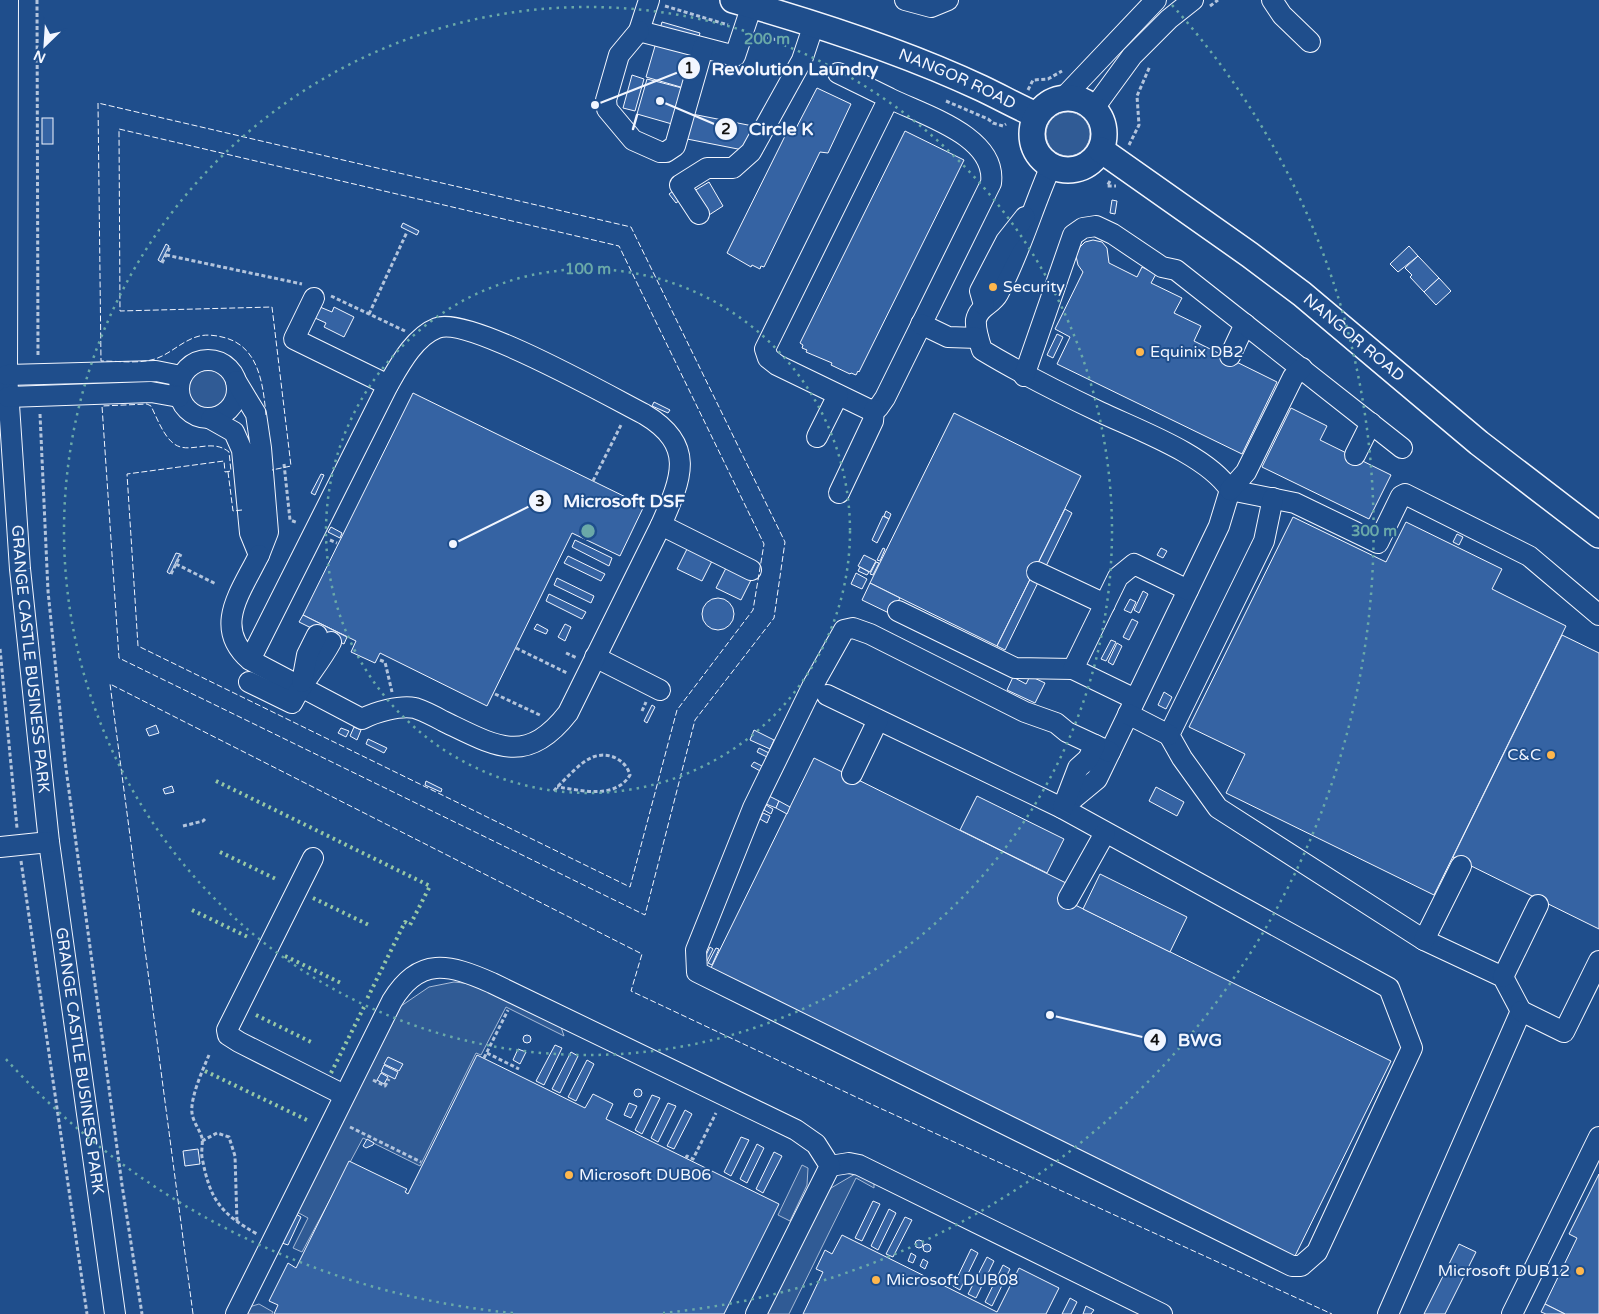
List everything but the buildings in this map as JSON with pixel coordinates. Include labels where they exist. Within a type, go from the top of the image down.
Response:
[{"type":"main road","name":"NANGOR ROAD","points":[[743,3],[814,24],[904,56],[981,88],[1036,116]]},
{"type":"main road","points":[[1064,97],[1080,100],[1094,108],[1104,128],[1101,150],[1094,159],[1074,170],[1062,170],[1051,166],[1042,159],[1033,144],[1032,127],[1036,116],[1048,103],[1064,97]]},
{"type":"main road","name":"NANGOR ROAD","points":[[1101,150],[1302,294],[1479,443],[1599,535]]},
{"type":"street","name":"GRANGE CASTLE BUSINESS PARK","points":[[8,0],[4,166],[7,375],[20,570],[49,842],[115,1314]]},
{"type":"street","points":[[649,0],[639,31],[619,55],[606,100],[607,109],[634,140],[660,152],[666,152],[675,146],[703,48]]},
{"type":"street","points":[[905,0],[931,7],[948,0]]},
{"type":"street","points":[[1064,97],[1156,0]]},
{"type":"street","points":[[1272,0],[1282,15],[1310,42]]},
{"type":"street","points":[[639,31],[735,56],[743,3]]},
{"type":"street","points":[[1094,108],[1132,56],[1169,19],[1198,6]]},
{"type":"street","points":[[699,214],[680,185],[707,168],[732,168],[751,152],[802,60],[814,24]]},
{"type":"street","points":[[838,73],[968,136],[981,148],[992,172],[991,183],[885,398],[874,410],[873,421],[838,493]]},
{"type":"street","points":[[874,410],[866,409],[772,362],[766,355],[765,349],[888,98]]},
{"type":"street","points":[[1051,166],[1032,210],[1006,241],[980,291],[984,306],[976,320],[978,338],[982,350],[1024,376],[1192,457],[1223,479],[1230,490],[1295,503],[1378,544],[1401,496],[1405,494],[1529,556],[1599,615]]},
{"type":"street","points":[[1024,376],[1065,252],[1073,235],[1083,228],[1096,226],[1113,234],[1162,267],[1176,270],[1402,448]]},
{"type":"street","points":[[314,298],[294,339],[388,386]]},
{"type":"street","points":[[921,324],[948,337],[978,338]]},
{"type":"street","points":[[1230,356],[1246,324]]},
{"type":"street","points":[[236,381],[235,402],[229,410],[211,418],[200,418],[191,414],[179,397],[181,376],[195,362],[205,359],[215,360],[228,368],[236,381],[256,414],[261,448],[268,532],[259,556],[232,611],[230,625],[233,639],[240,651],[250,660],[362,718],[390,710],[413,708],[497,745],[524,747],[543,739],[558,725],[572,705],[661,525],[671,502],[681,466],[676,444],[662,425],[644,414],[492,339],[461,328],[438,328],[422,337],[400,365],[388,386],[250,660]]},
{"type":"street","points":[[1062,808],[1097,779],[1102,749],[1132,707],[1219,526],[1230,490],[1246,472],[1293,377],[1302,368]]},
{"type":"street","points":[[7,375],[156,371],[181,376]]},
{"type":"street","points":[[8,397],[150,392],[179,397]]},
{"type":"street","points":[[817,437],[838,395]]},
{"type":"street","points":[[211,418],[234,432],[242,450],[250,533],[259,556]]},
{"type":"street","points":[[1355,455],[1371,424]]},
{"type":"street","points":[[1169,735],[1264,541],[1273,498]]},
{"type":"street","points":[[661,525],[751,570]]},
{"type":"street","points":[[1073,669],[1118,577],[1134,564],[1188,590]]},
{"type":"street","points":[[1038,572],[1105,604]]},
{"type":"street","points":[[898,611],[1015,668],[1073,669],[1132,707],[1169,735],[1182,758],[1218,808],[1424,940],[1503,977],[1521,1011],[1564,1032],[1599,961]]},
{"type":"street","points":[[827,695],[1062,808],[1389,988],[1412,1048],[1317,1252],[1301,1266],[1292,1266],[697,972],[696,950],[753,808],[812,686],[844,630],[853,628],[870,634],[1024,712],[1056,724],[1067,732],[1102,749]]},
{"type":"street","points":[[249,682],[292,703],[301,686],[320,662],[324,638]]},
{"type":"street","points":[[596,657],[660,690]]},
{"type":"street","points":[[852,774],[878,720]]},
{"type":"street","points":[[1068,899],[1105,833]]},
{"type":"street","points":[[0,847],[49,842]]},
{"type":"street","points":[[313,858],[227,1030],[228,1035],[239,1042],[344,1094]]},
{"type":"street","points":[[1424,940],[1461,866]]},
{"type":"street","points":[[1503,977],[1538,906]]},
{"type":"street","points":[[236,1314],[381,1021],[403,985],[414,974],[422,971],[448,968],[480,978],[796,1130],[816,1144],[830,1166]]},
{"type":"street","points":[[1388,1314],[1521,1011]]},
{"type":"street","points":[[1512,1314],[1599,1137]]},
{"type":"street","points":[[830,1166],[849,1163],[859,1165],[1162,1314]]},
{"type":"street","points":[[756,1314],[830,1166]]},
{"type":"path","points":[[37,0],[38,362]]},
{"type":"path","points":[[1198,6],[1218,0]]},
{"type":"path","points":[[1136,150],[1129,144],[1139,125],[1137,96],[1145,74],[1154,60]]},
{"type":"path","points":[[1027,92],[1033,80]]},
{"type":"path","points":[[369,314],[407,232]]},
{"type":"path","points":[[162,262],[170,247]]},
{"type":"path","points":[[40,409],[48,591],[65,761],[118,1156],[142,1314]]},
{"type":"path","points":[[593,480],[623,421]]},
{"type":"path","points":[[284,464],[290,520],[337,543]]},
{"type":"path","points":[[171,574],[181,554]]},
{"type":"path","points":[[176,564],[216,584]]},
{"type":"path","points":[[516,648],[575,677]]},
{"type":"path","points":[[0,649],[17,834]]},
{"type":"path","points":[[380,660],[385,662],[393,697]]},
{"type":"path","points":[[495,694],[547,718]]},
{"type":"path","points":[[554,791],[557,787],[593,757],[609,756],[618,759],[627,766],[630,776],[624,785],[614,790],[597,792],[557,787]]},
{"type":"path","points":[[183,826],[205,819]]},
{"type":"path","points":[[20,856],[42,996],[86,1314]]},
{"type":"path","points":[[484,1058],[508,1010]]},
{"type":"path","points":[[487,1053],[519,1069]]},
{"type":"path","points":[[209,1055],[197,1088],[192,1113],[202,1141],[206,1173],[217,1204],[237,1223],[258,1234]]},
{"type":"path","points":[[373,1080],[385,1086],[389,1078]]},
{"type":"path","points":[[686,1158],[687,1156],[693,1159],[716,1113]]},
{"type":"path","points":[[350,1127],[421,1162]]},
{"type":"path","points":[[202,1141],[217,1134],[229,1137],[235,1156],[237,1223]]},
{"type":"shaded area","points":[[1068,112],[1080,116],[1086,122],[1090,134],[1086,146],[1080,152],[1068,156],[1056,152],[1050,146],[1046,134],[1050,122],[1056,116]]},
{"type":"shaded area","points":[[209,366],[222,370],[228,376],[232,389],[228,402],[222,408],[209,412],[196,408],[190,402],[186,389],[190,376],[196,370]]},
{"type":"shaded area","points":[[454,982],[481,988],[509,999],[561,1027],[564,1036],[506,1007],[481,1055],[476,1053],[420,1166],[363,1138],[302,1252],[293,1248],[308,1218],[297,1212],[401,1006],[429,987]]},
{"type":"shaded area","points":[[802,1165],[808,1168],[807,1185],[790,1221],[778,1215]]},
{"type":"shaded area","points":[[855,1174],[874,1183],[874,1188],[856,1178],[789,1314],[766,1314],[826,1194],[831,1188]]},
{"type":"shaded area","points":[[259,1304],[273,1312],[272,1314],[246,1314],[249,1307]]},
{"type":"hedge","points":[[216,781],[430,886],[410,925],[405,922],[366,1001]]},
{"type":"hedge","points":[[220,852],[278,880]]},
{"type":"hedge","points":[[313,898],[371,926]]},
{"type":"hedge","points":[[192,910],[250,938]]},
{"type":"hedge","points":[[285,956],[343,984]]},
{"type":"hedge","points":[[331,1073],[364,1007]]},
{"type":"hedge","points":[[256,1015],[313,1043]]},
{"type":"hedge","points":[[205,1071],[309,1121]]},
{"type":"fence","points":[[266,415],[261,379],[257,367],[244,348],[234,341],[222,337],[202,335],[149,361],[101,361],[98,103],[631,227],[785,542],[774,618],[695,720],[645,915],[119,658],[102,406],[147,404],[151,406],[166,436],[179,447],[215,446],[229,452],[231,471],[225,472],[224,461],[127,474],[138,646],[630,887],[677,710],[753,610],[764,544],[619,246],[119,129],[120,311],[272,307],[291,466],[272,470]]},
{"type":"fence","points":[[228,472],[233,511],[242,510]]},
{"type":"fence","points":[[193,1314],[110,684],[642,954],[631,991],[873,1105],[1332,1314]]},
{"type":"wall","points":[[633,129],[637,115]]},
{"type":"place","name":"Circle K","points":[[660,101]]},
{"type":"place","name":"Revolution Laundry","points":[[595,105]]},
{"type":"place","name":"Security","points":[[993,287]]},
{"type":"place","name":"Equinix DB2","points":[[1140,352]]},
{"type":"place","name":"Microsoft DSF","points":[[453,544]]},
{"type":"place","name":"C&C","points":[[1551,755]]},
{"type":"place","name":"BWG","points":[[1050,1015]]},
{"type":"place","name":"Microsoft DUB06","points":[[569,1175]]},
{"type":"place","name":"Microsoft DUB12","points":[[1580,1271]]},
{"type":"place","name":"Microsoft DUB08","points":[[876,1280]]}]
